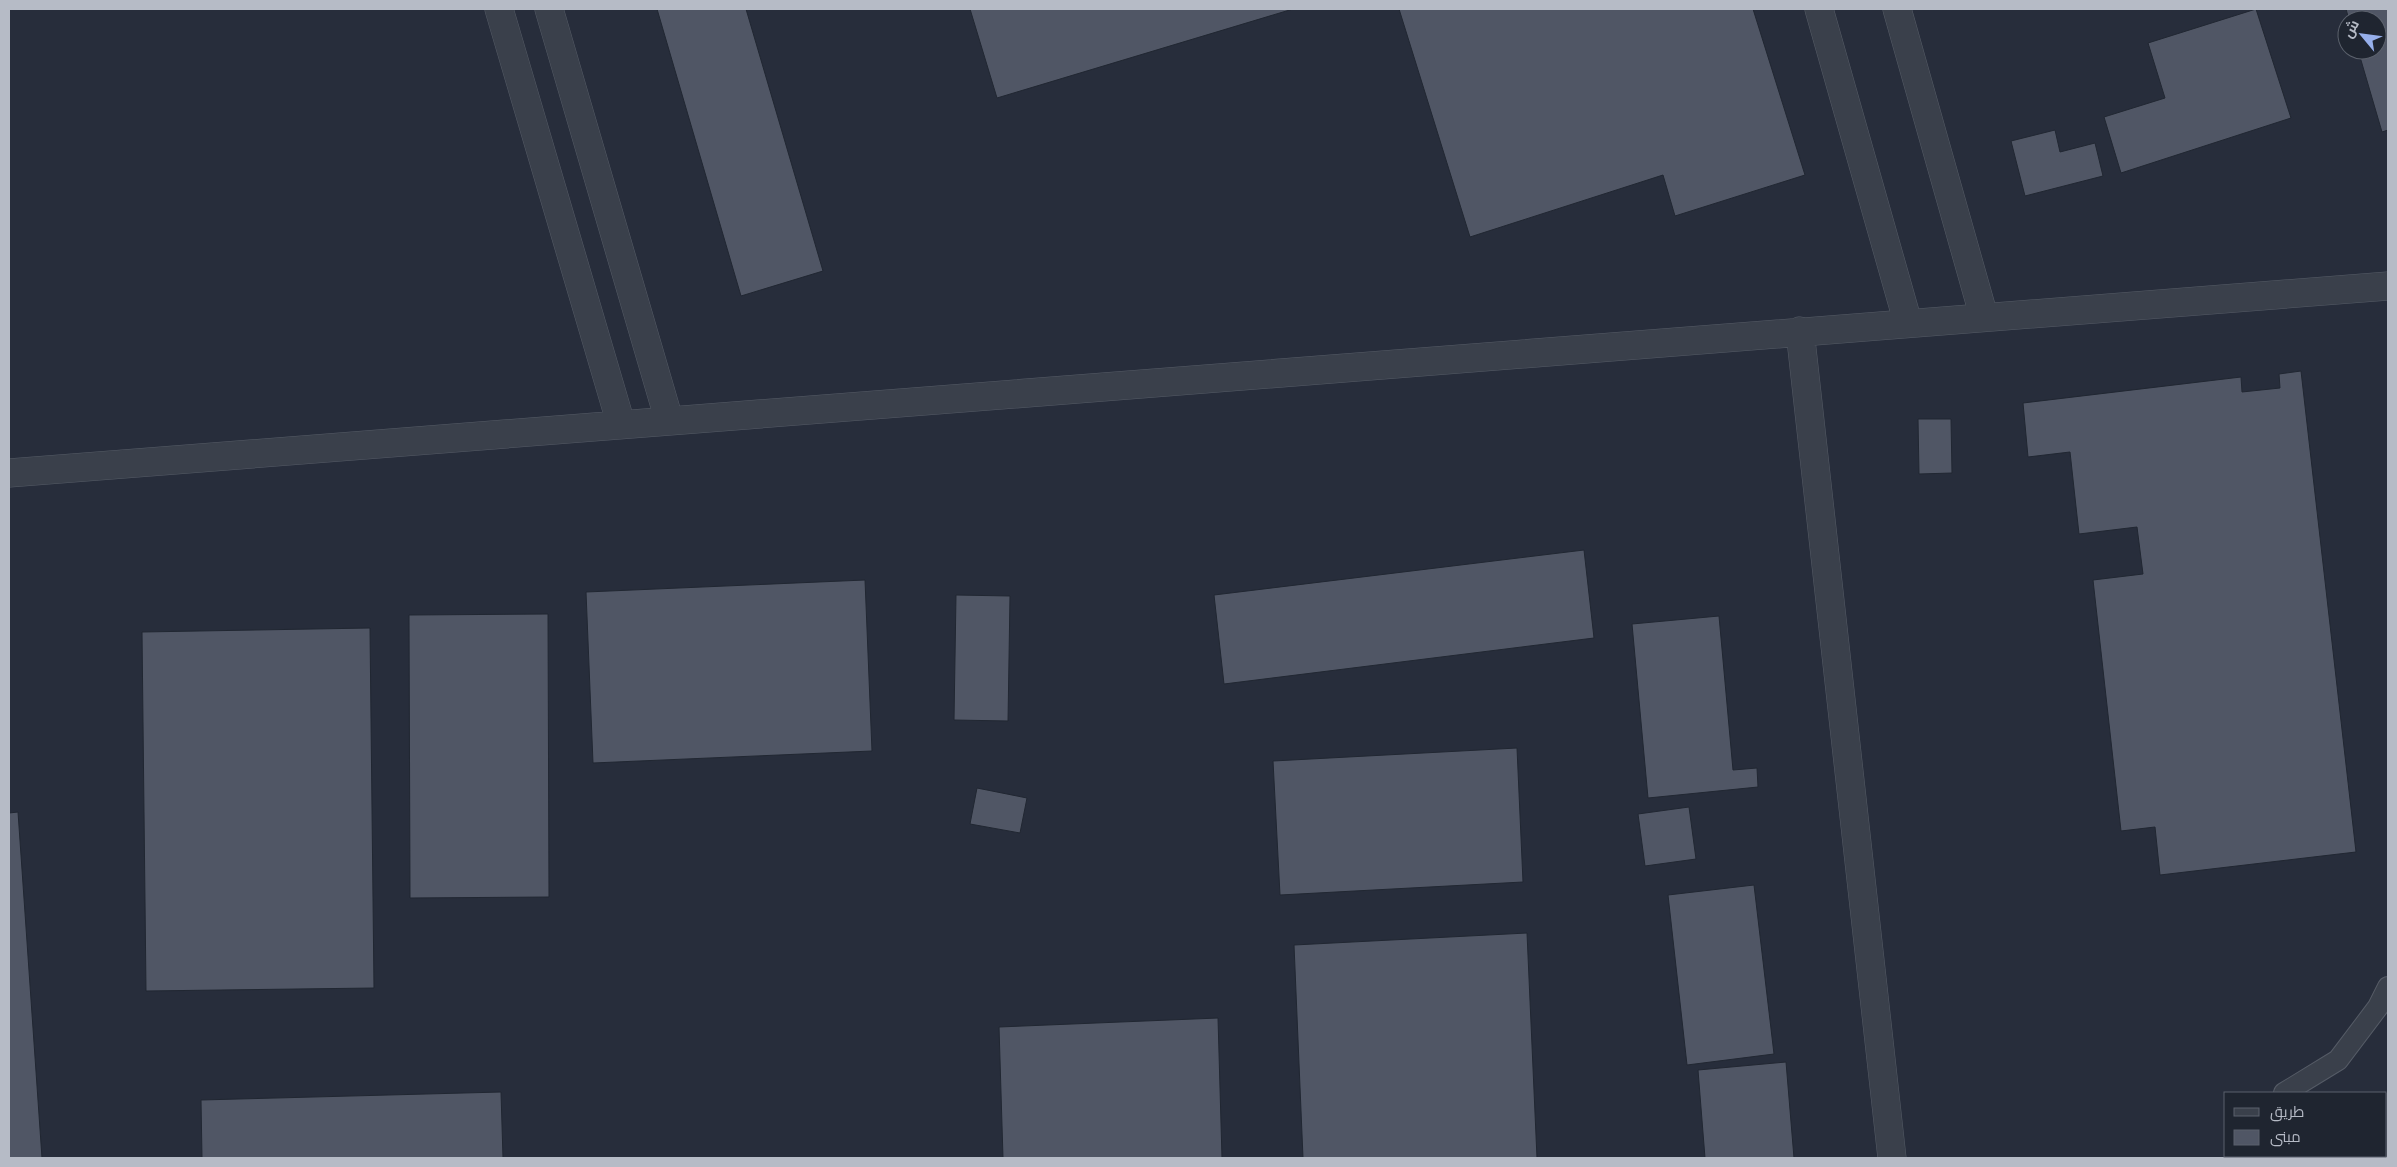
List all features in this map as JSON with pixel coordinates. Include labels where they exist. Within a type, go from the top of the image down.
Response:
[{"type":"street","points":[[499,9],[621,424]]},
{"type":"street","points":[[549,9],[669,420]]},
{"type":"street","points":[[1818,9],[1908,323]]},
{"type":"street","points":[[1897,9],[1984,317]]},
{"type":"street","points":[[9,473],[2388,286]]},
{"type":"street","points":[[1800,331],[1892,1158]]},
{"type":"lane","points":[[2286,1092],[2338,1060],[2378,1007],[2388,987]]},
{"type":"building","points":[[657,9],[746,9],[823,271],[741,296]]},
{"type":"building","points":[[970,9],[1293,9],[997,98]]},
{"type":"building","points":[[1399,9],[1753,9],[1805,175],[1675,216],[1663,175],[1470,237]]},
{"type":"building","points":[[2256,9],[2291,118],[2121,173],[2104,117],[2165,98],[2148,43]]},
{"type":"building","points":[[2388,9],[2388,130],[2382,132],[2361,60],[2387,60],[2387,10],[2346,10]]},
{"type":"building","points":[[2055,130],[2060,152],[2095,143],[2103,176],[2025,196],[2011,141]]},
{"type":"building","points":[[2301,371],[2356,852],[2160,875],[2155,827],[2121,831],[2093,580],[2143,574],[2137,527],[2079,534],[2070,452],[2028,457],[2023,403],[2241,377],[2242,392],[2280,388],[2279,374]]},
{"type":"building","points":[[1918,419],[1951,419],[1952,473],[1919,474]]},
{"type":"building","points":[[1584,550],[1594,638],[1224,684],[1214,595]]},
{"type":"building","points":[[865,580],[872,751],[593,763],[586,592]]},
{"type":"building","points":[[956,595],[1010,596],[1008,721],[954,720]]},
{"type":"building","points":[[548,614],[549,897],[410,898],[409,615]]},
{"type":"building","points":[[1719,616],[1733,770],[1757,768],[1758,787],[1648,798],[1632,624]]},
{"type":"building","points":[[370,628],[374,988],[146,991],[142,632]]},
{"type":"building","points":[[1517,748],[1523,882],[1280,895],[1273,761]]},
{"type":"building","points":[[977,788],[1027,798],[1020,833],[970,824]]},
{"type":"building","points":[[1689,807],[1696,859],[1645,866],[1638,814]]},
{"type":"building","points":[[18,812],[42,1158],[9,1158],[9,813]]},
{"type":"building","points":[[1754,885],[1774,1054],[1687,1065],[1668,895]]},
{"type":"building","points":[[1527,933],[1537,1158],[1303,1158],[1294,945]]},
{"type":"building","points":[[1218,1018],[1222,1158],[1003,1158],[999,1027]]},
{"type":"building","points":[[1786,1062],[1794,1158],[1705,1158],[1698,1070]]},
{"type":"building","points":[[501,1092],[503,1158],[202,1158],[201,1100]]},
{"type":"building","points":[[2387,1092],[2388,1158],[2294,1158],[2387,1157]]}]
